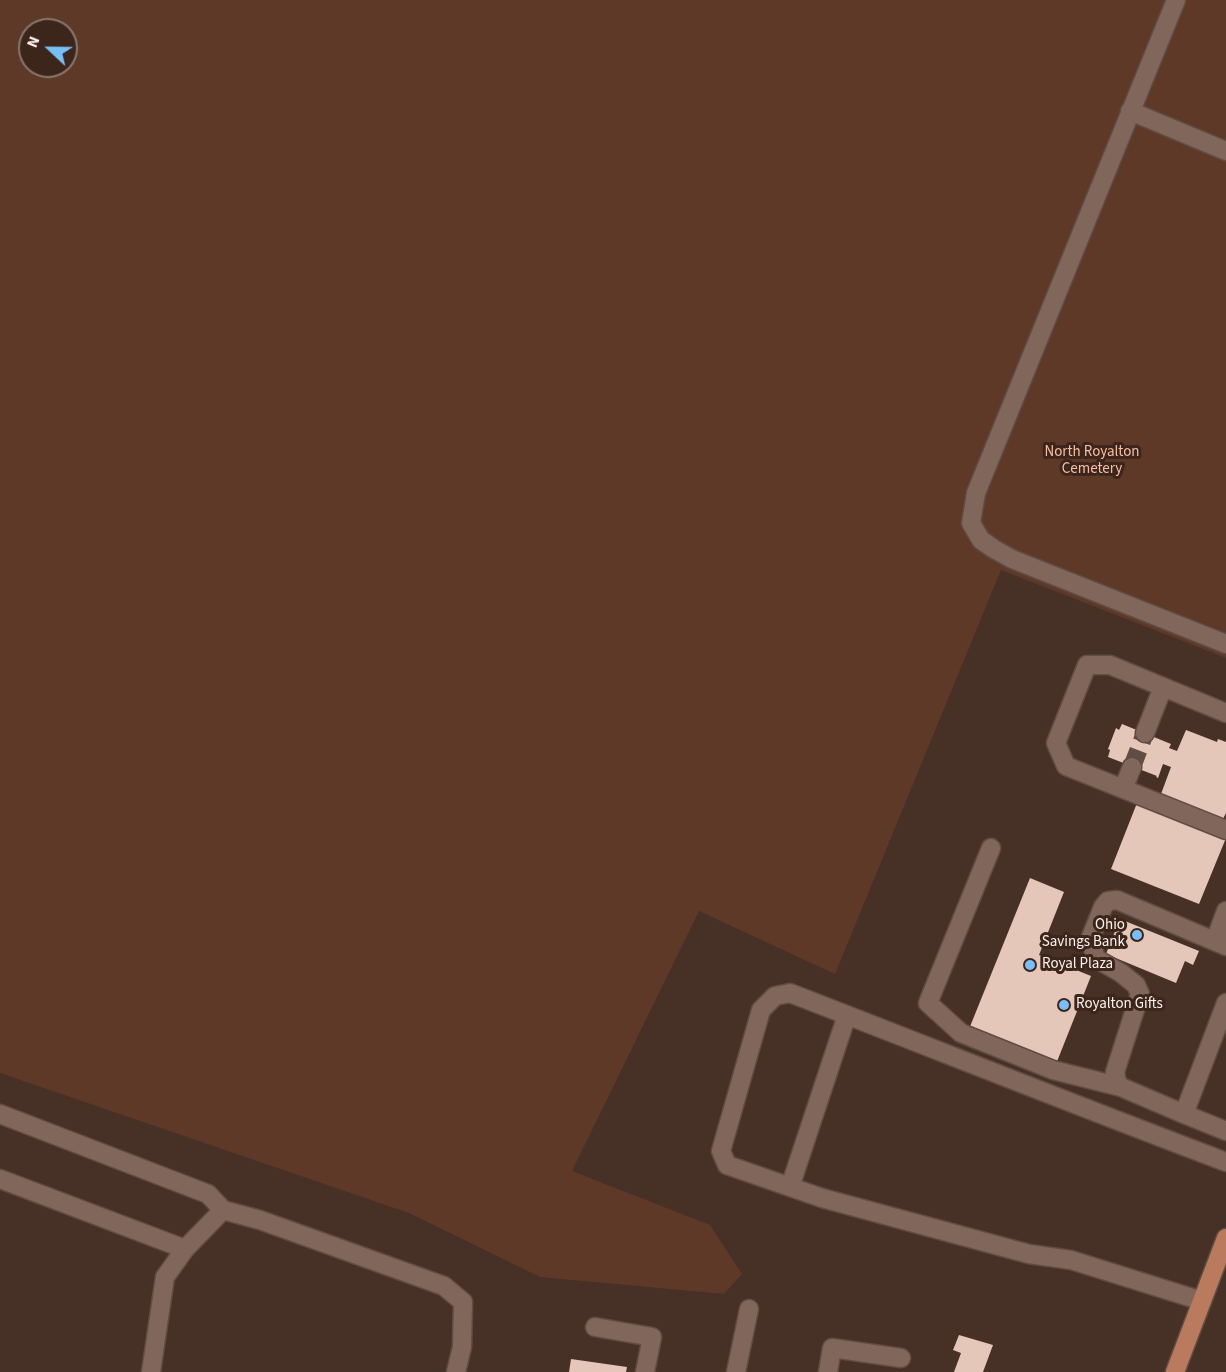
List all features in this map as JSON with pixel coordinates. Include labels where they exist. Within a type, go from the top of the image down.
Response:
[{"type":"main road","points":[[1175,1372],[1225,1242]]},
{"type":"lane","points":[[1176,0],[976,493],[971,523],[981,540],[1012,559],[1226,644]]},
{"type":"lane","points":[[1130,111],[1226,151]]},
{"type":"lane","points":[[1226,713],[1110,665],[1087,665],[1056,743],[1066,766],[1226,830]]},
{"type":"lane","points":[[1145,733],[1163,687]]},
{"type":"lane","points":[[1124,789],[1132,767]]},
{"type":"lane","points":[[991,848],[928,1003],[961,1033],[1053,1070],[1121,1087],[1226,1131]]},
{"type":"lane","points":[[1121,1087],[1117,1082],[1115,1072],[1140,994],[1136,985],[1095,958],[1091,937],[1103,907],[1108,901],[1117,900],[1220,944],[1226,911]]},
{"type":"lane","points":[[1202,1301],[1071,1260],[1029,1254],[822,1198],[727,1165],[721,1151],[761,1010],[775,996],[790,993],[1226,1162]]},
{"type":"lane","points":[[1184,1114],[1226,1003]]},
{"type":"lane","points":[[790,1187],[847,1015]]},
{"type":"lane","points":[[0,1114],[208,1194],[223,1210],[260,1220],[444,1286],[463,1302],[462,1347],[456,1372]]},
{"type":"lane","points":[[0,1179],[185,1249]]},
{"type":"lane","points":[[152,1372],[165,1278],[185,1249],[223,1210]]},
{"type":"lane","points":[[736,1372],[749,1309]]},
{"type":"lane","points":[[595,1327],[652,1337],[645,1372]]},
{"type":"lane","points":[[828,1372],[832,1348],[901,1358]]},
{"type":"green space","name":"North Royalton Cemetery","points":[[0,0],[1226,0],[1226,658],[1001,570],[835,974],[699,911],[572,1171],[710,1225],[742,1274],[724,1294],[540,1277],[409,1213],[0,1073]]},
{"type":"building","points":[[1122,724],[1171,744],[1169,748],[1177,751],[1186,730],[1217,742],[1218,739],[1226,742],[1226,813],[1223,819],[1161,794],[1171,767],[1163,764],[1158,778],[1108,757],[1110,750],[1108,749],[1116,728],[1119,730]]},
{"type":"building","points":[[1137,803],[1226,838],[1199,904],[1111,869]]},
{"type":"building","name":"Royal Plaza","points":[[1030,878],[1064,892],[1039,955],[1091,976],[1056,1064],[969,1029]]},
{"type":"building","name":"Ohio Savings Bank","points":[[1120,919],[1199,951],[1193,965],[1185,961],[1176,983],[1106,954]]},
{"type":"building","points":[[959,1335],[993,1345],[983,1372],[954,1372],[961,1353],[953,1350]]},
{"type":"building","points":[[571,1359],[627,1367],[626,1372],[569,1372]]},
{"type":"tunnel","points":[[1132,767],[1145,733]]},
{"type":"place","name":"Ohio Savings Bank","points":[[1137,935]]},
{"type":"place","name":"Royal Plaza","points":[[1030,965]]},
{"type":"place","name":"Royalton Gifts","points":[[1064,1005]]}]
